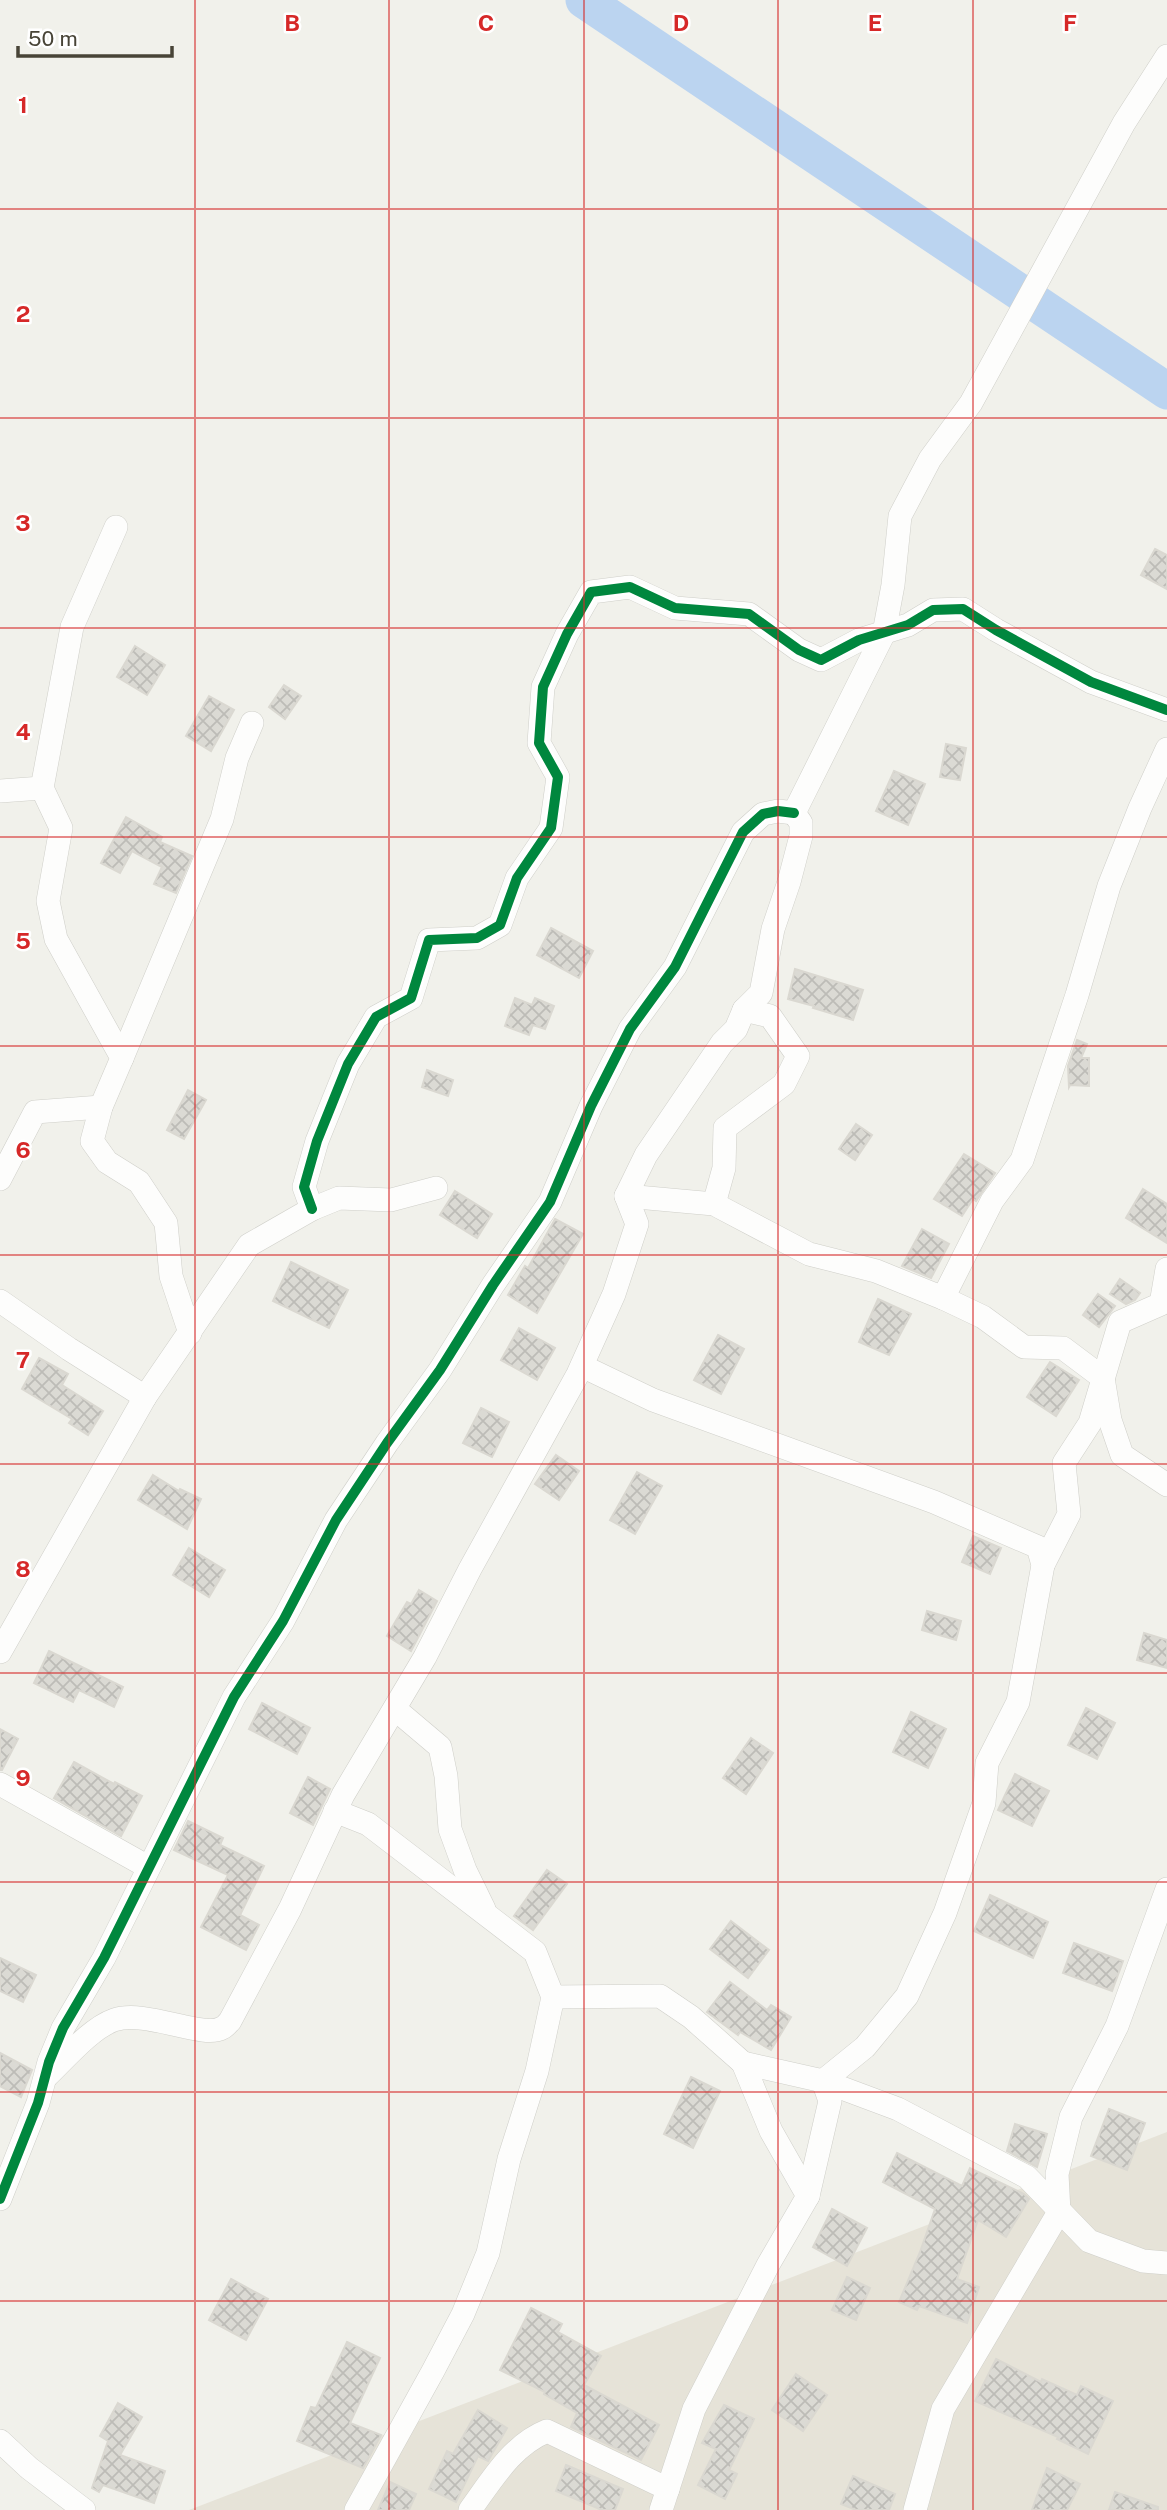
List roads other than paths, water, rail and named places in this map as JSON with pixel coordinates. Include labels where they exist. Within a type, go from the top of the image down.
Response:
[{"type":"street","points":[[794,813],[884,633],[893,585],[900,516],[930,459],[971,403],[1124,123],[1167,56]]},
{"type":"street","points":[[116,527],[72,627],[42,788],[61,828],[48,901],[56,939],[122,1058]]},
{"type":"street","points":[[312,1209],[304,1187],[317,1141],[348,1064],[376,1017],[411,998],[429,940],[477,938],[500,925],[517,878],[551,828],[558,777],[539,743],[543,687],[567,634],[591,592],[630,587],[675,608],[749,614],[799,650],[821,660],[859,640],[908,625],[933,610],[963,609],[1091,682],[1167,710]]},
{"type":"street","points":[[190,1334],[171,1276],[166,1223],[139,1182],[107,1162],[92,1141],[101,1107],[222,818],[237,758],[252,723]]},
{"type":"street","points":[[943,1298],[992,1201],[1022,1160],[1077,995],[1109,886],[1167,749]]},
{"type":"street","points":[[0,791],[42,788]]},
{"type":"street","points":[[0,2199],[38,2103],[44,2078],[63,2028],[104,1958],[234,1697],[283,1621],[336,1520],[550,1202],[591,1106],[630,1029],[675,967],[743,832],[763,814],[778,811],[794,813],[801,823],[801,836],[773,929],[761,993],[744,1010],[736,1029],[722,1043],[646,1155],[626,1196],[637,1224],[614,1294],[582,1366],[425,1657],[335,1811],[290,1909],[230,2021],[221,2029],[209,2031],[165,2021],[116,2019],[100,2027],[44,2078]]},
{"type":"street","points":[[714,1204],[724,1168],[725,1128],[784,1084],[798,1056],[770,1016],[744,1010]]},
{"type":"street","points":[[0,1179],[35,1112],[101,1107]]},
{"type":"street","points":[[0,1652],[145,1397],[249,1245],[312,1209],[339,1198],[391,1200],[436,1188]]},
{"type":"street","points":[[626,1196],[714,1204],[809,1254],[876,1271],[943,1298],[983,1317],[1024,1347],[1063,1348],[1103,1378],[1110,1420],[1122,1455],[1167,1485]]},
{"type":"street","points":[[823,2081],[865,2046],[907,1996],[945,1913],[984,1803],[987,1763],[1018,1702],[1043,1565],[1069,1514],[1064,1463],[1090,1423],[1121,1322],[1161,1304],[1167,1269]]},
{"type":"street","points":[[0,1300],[69,1349],[145,1397]]},
{"type":"street","points":[[582,1366],[674,1409],[934,1502],[1038,1547],[1043,1565]]},
{"type":"street","points":[[395,1709],[440,1747],[446,1776],[450,1829],[465,1870],[487,1915]]},
{"type":"street","points":[[0,1784],[148,1867]]},
{"type":"street","points":[[335,1811],[368,1824],[535,1952],[553,1997],[537,2071],[509,2159],[488,2253],[463,2314],[356,2510]]},
{"type":"street","points":[[915,2510],[943,2409],[1059,2211],[1057,2174],[1071,2117],[1117,2026],[1167,1889]]},
{"type":"street","points":[[553,1997],[660,1996],[691,2017],[743,2063],[771,2131],[808,2196]]},
{"type":"street","points":[[743,2063],[823,2081],[898,2109],[1027,2177],[1089,2241],[1143,2260],[1167,2263]]},
{"type":"street","points":[[470,2510],[529,2438],[547,2431],[664,2499],[694,2409],[768,2265],[808,2196],[830,2101],[823,2081]]},
{"type":"street","points":[[0,2441],[29,2468],[84,2510]]},
{"type":"waterway","points":[[584,0],[1167,391]]}]
